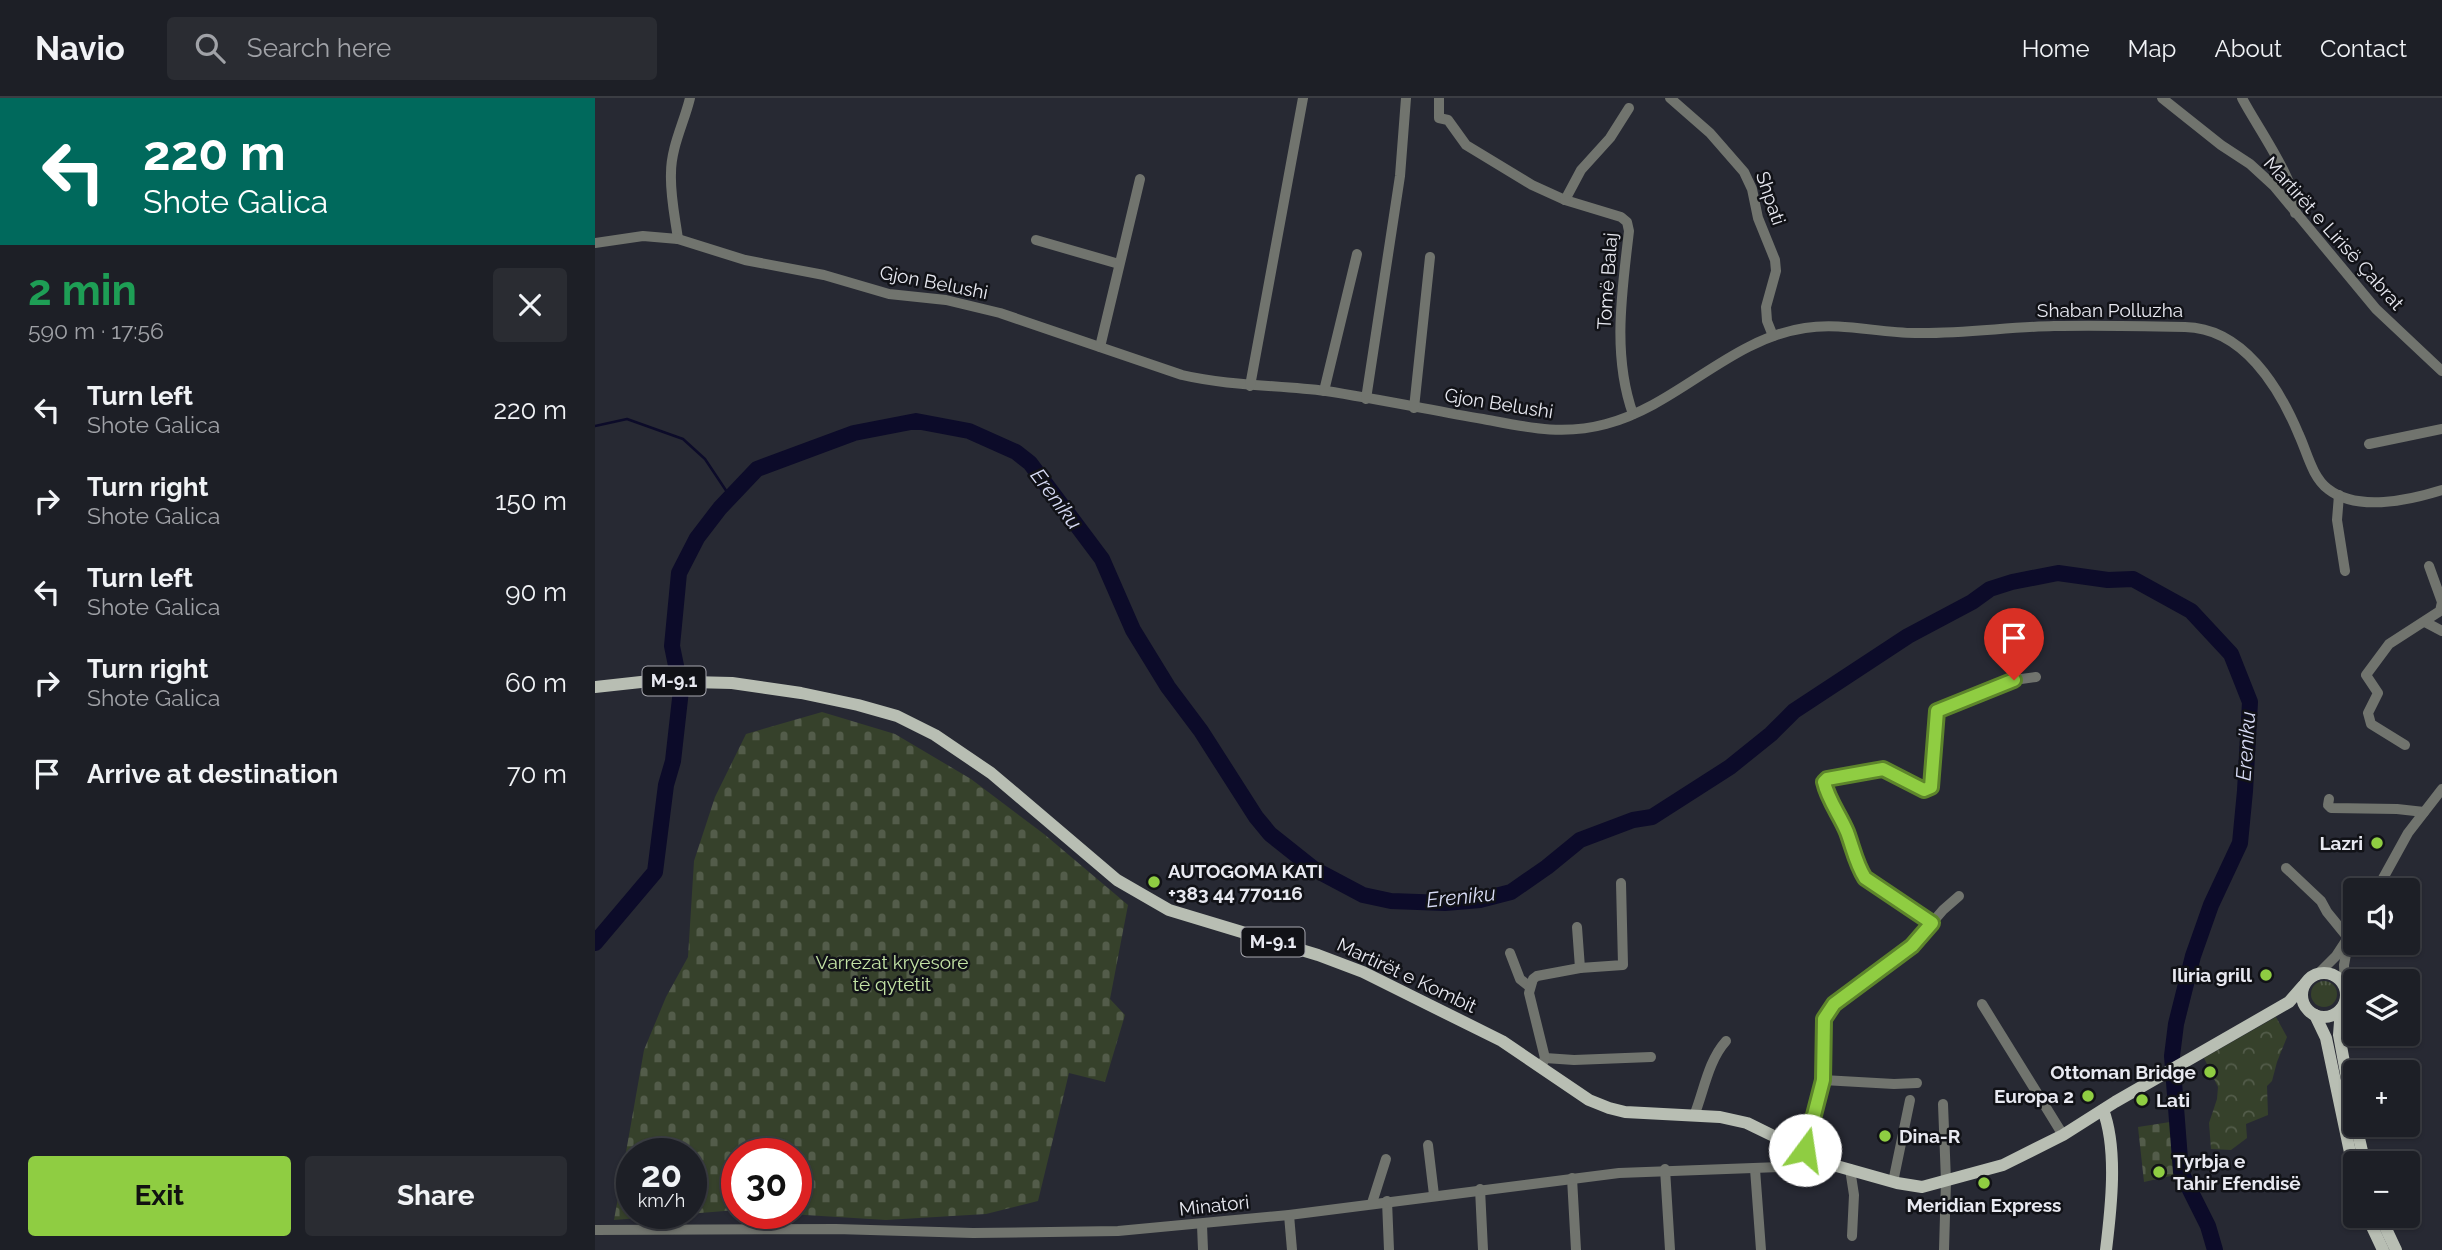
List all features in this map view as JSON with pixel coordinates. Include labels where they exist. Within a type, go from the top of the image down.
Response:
[{"type":"main road","name":"Martirët e Kombit","points":[[595,687],[684,681],[732,683],[858,705],[916,724],[991,773],[1117,880],[1168,909],[1318,955],[1363,972],[1427,1002],[1543,1063],[1589,1100],[1609,1108],[1625,1112],[1720,1117],[1747,1123],[1833,1165],[1893,1182],[1922,1187],[2003,1165],[2063,1135],[2103,1110]]},
{"type":"main road","name":"M-9.1","points":[[2103,1110],[2294,998],[2312,976],[2319,973]]},
{"type":"main road","points":[[2319,973],[2332,974],[2343,983]]},
{"type":"main road","points":[[2303,986],[2302,1001],[2313,1014],[2326,1038],[2350,1151]]},
{"type":"main road","points":[[2343,1003],[2340,1009],[2339,1035],[2344,1060]]},
{"type":"main road","name":"M-9.1","points":[[2267,1014],[2283,1012],[2329,1016],[2340,1009]]},
{"type":"main road","points":[[2103,1110],[2110,1140],[2106,1250]]},
{"type":"main road","points":[[2372,1228],[2382,1250]]},
{"type":"main road","points":[[2386,1228],[2396,1250]]},
{"type":"street","points":[[678,239],[670,171],[690,98]]},
{"type":"street","points":[[1250,386],[1303,98]]},
{"type":"street","points":[[1366,399],[1400,176],[1406,98]]},
{"type":"street","name":"Tomë Balaj","points":[[1439,98],[1439,118],[1448,120],[1453,131],[1466,145],[1532,185],[1565,200],[1621,217],[1627,222],[1629,231],[1621,302],[1620,354],[1627,398],[1633,414]]},
{"type":"street","name":"Shpati","points":[[1670,98],[1710,133],[1744,172],[1752,189],[1758,218],[1775,260],[1776,271],[1766,307],[1767,321],[1773,336]]},
{"type":"street","name":"Martirët e Lirisë Çabrat","points":[[2162,98],[2221,145],[2250,164],[2274,186],[2376,309],[2442,371]]},
{"type":"street","points":[[2242,98],[2284,172],[2297,206],[2295,214]]},
{"type":"street","points":[[1565,200],[1581,170],[1610,138],[1629,108]]},
{"type":"street","points":[[1100,346],[1140,179]]},
{"type":"street","name":"Gjon Belushi","points":[[595,243],[643,236],[678,239],[745,260],[824,275],[889,294],[946,300],[1000,313],[1182,375],[1250,386],[1324,391],[1538,430],[1587,428],[1633,414],[1719,363],[1773,336]]},
{"type":"street","points":[[1037,240],[1119,264]]},
{"type":"street","points":[[1324,391],[1357,254]]},
{"type":"street","points":[[1414,408],[1430,257]]},
{"type":"street","name":"Shaban Polluzha","points":[[1773,336],[1804,328],[1830,326],[1915,333],[2055,326],[2190,327],[2217,333],[2245,349],[2286,404],[2317,477],[2327,489],[2339,495]]},
{"type":"street","points":[[2369,444],[2442,429]]},
{"type":"street","points":[[2345,571],[2337,520],[2339,495],[2371,503],[2442,490]]},
{"type":"street","points":[[2405,745],[2371,724],[2368,713],[2378,693],[2366,675],[2389,644],[2440,611],[2442,602],[2429,566]]},
{"type":"street","points":[[2425,622],[2442,631]]},
{"type":"street","points":[[1932,923],[1865,878],[1824,782],[1827,779],[1883,769],[1924,790],[1928,789],[1931,787],[1937,711],[2014,680],[2036,677]]},
{"type":"street","points":[[2383,878],[2408,833],[2442,789]]},
{"type":"street","points":[[2329,799],[2328,805],[2332,808],[2424,812]]},
{"type":"street","points":[[2286,868],[2321,901],[2343,932]]},
{"type":"street","points":[[1621,883],[1623,965],[1580,968],[1532,979],[1530,987],[1543,1063],[1651,1057]]},
{"type":"street","points":[[1805,1150],[1823,1080],[1824,1019],[1834,1004],[1912,946],[1959,896]]},
{"type":"street","points":[[1577,927],[1580,968]]},
{"type":"street","points":[[2319,973],[2343,946]]},
{"type":"street","points":[[1510,953],[1515,971],[1530,987]]},
{"type":"street","points":[[1982,1004],[2063,1135]]},
{"type":"street","points":[[1694,1115],[1710,1067],[1717,1051],[1726,1041]]},
{"type":"street","points":[[1823,1080],[1917,1083]]},
{"type":"street","points":[[1893,1182],[1909,1100]]},
{"type":"street","points":[[1943,1104],[1946,1181],[1944,1250]]},
{"type":"street","points":[[1428,1145],[1434,1195]]},
{"type":"street","points":[[1372,1203],[1387,1159]]},
{"type":"street","name":"Minatori","points":[[595,1230],[836,1229],[938,1233],[1118,1231],[1289,1215],[1572,1178],[1665,1170],[1833,1165]]},
{"type":"street","points":[[1755,1169],[1761,1250]]},
{"type":"street","points":[[1850,1169],[1854,1195],[1852,1236]]},
{"type":"street","points":[[1665,1170],[1670,1250]]},
{"type":"street","points":[[1572,1178],[1576,1250]]},
{"type":"street","points":[[1480,1189],[1483,1250]]},
{"type":"street","points":[[1387,1201],[1389,1250]]},
{"type":"street","points":[[1289,1215],[1292,1250]]},
{"type":"street","points":[[1202,1225],[1203,1250]]},
{"type":"green space","name":"Varrezat kryesore të qytetit","points":[[822,712],[895,734],[971,779],[1044,834],[1128,905],[1110,999],[1125,1015],[1105,1082],[1069,1073],[1038,1201],[986,1214],[886,1220],[812,1215],[812,1138],[721,1138],[721,1211],[707,1212],[707,1138],[628,1138],[644,1050],[666,997],[688,957],[694,861],[715,797],[746,734]]},
{"type":"green space","points":[[2324,981],[2333,985],[2337,994],[2333,1003],[2324,1007],[2315,1003],[2311,994],[2315,985]]},
{"type":"green space","points":[[2276,1017],[2287,1037],[2272,1081],[2267,1086],[2268,1115],[2246,1124],[2247,1138],[2231,1150],[2211,1149],[2209,1123],[2218,1087],[2204,1058]]},
{"type":"green space","points":[[2170,1122],[2184,1173],[2144,1182],[2138,1127]]},
{"type":"waterway","points":[[595,426],[627,419],[683,439],[705,459],[731,498]]},
{"type":"waterway","name":"Ereniku","points":[[595,943],[655,872],[666,785],[673,761],[681,690],[672,646],[679,573],[697,538],[720,508],[757,469],[854,433],[916,421],[969,431],[1016,452],[1030,463],[1102,559],[1133,630],[1168,687],[1270,834],[1314,869],[1363,895],[1391,901],[1445,903],[1480,900],[1511,892],[1580,840],[1633,820],[1652,817],[1730,767],[1771,734],[1794,711],[1908,636],[1972,602],[1990,589],[2058,573],[2108,580],[2133,579],[2191,611],[2231,654],[2250,702],[2240,843],[2211,905],[2193,956],[2176,1024],[2172,1056],[2181,1172],[2208,1226],[2215,1250]]},
{"type":"place","name":"Lazri","points":[[2377,843]]},
{"type":"place","name":"AUTOGOMA KATI +383 44 770116","points":[[1154,882]]},
{"type":"place","name":"Iliria grill","points":[[2266,975]]},
{"type":"place","name":"Ottoman Bridge","points":[[2210,1072]]},
{"type":"place","name":"Europa 2","points":[[2088,1096]]},
{"type":"place","name":"Lati","points":[[2142,1100]]},
{"type":"place","name":"Dina-R","points":[[1885,1136]]},
{"type":"place","name":"Tyrbja e Tahir Efendisë","points":[[2159,1172]]},
{"type":"place","name":"Meridian Express","points":[[1984,1183]]},
{"type":"route","points":[[1805,1150],[1823,1080],[1824,1019],[1834,1004],[1912,946],[1932,923],[1865,878],[1838,812],[1827,794],[1825,779],[1883,769],[1924,790],[1928,789],[1931,787],[1937,711],[2014,680]]}]
